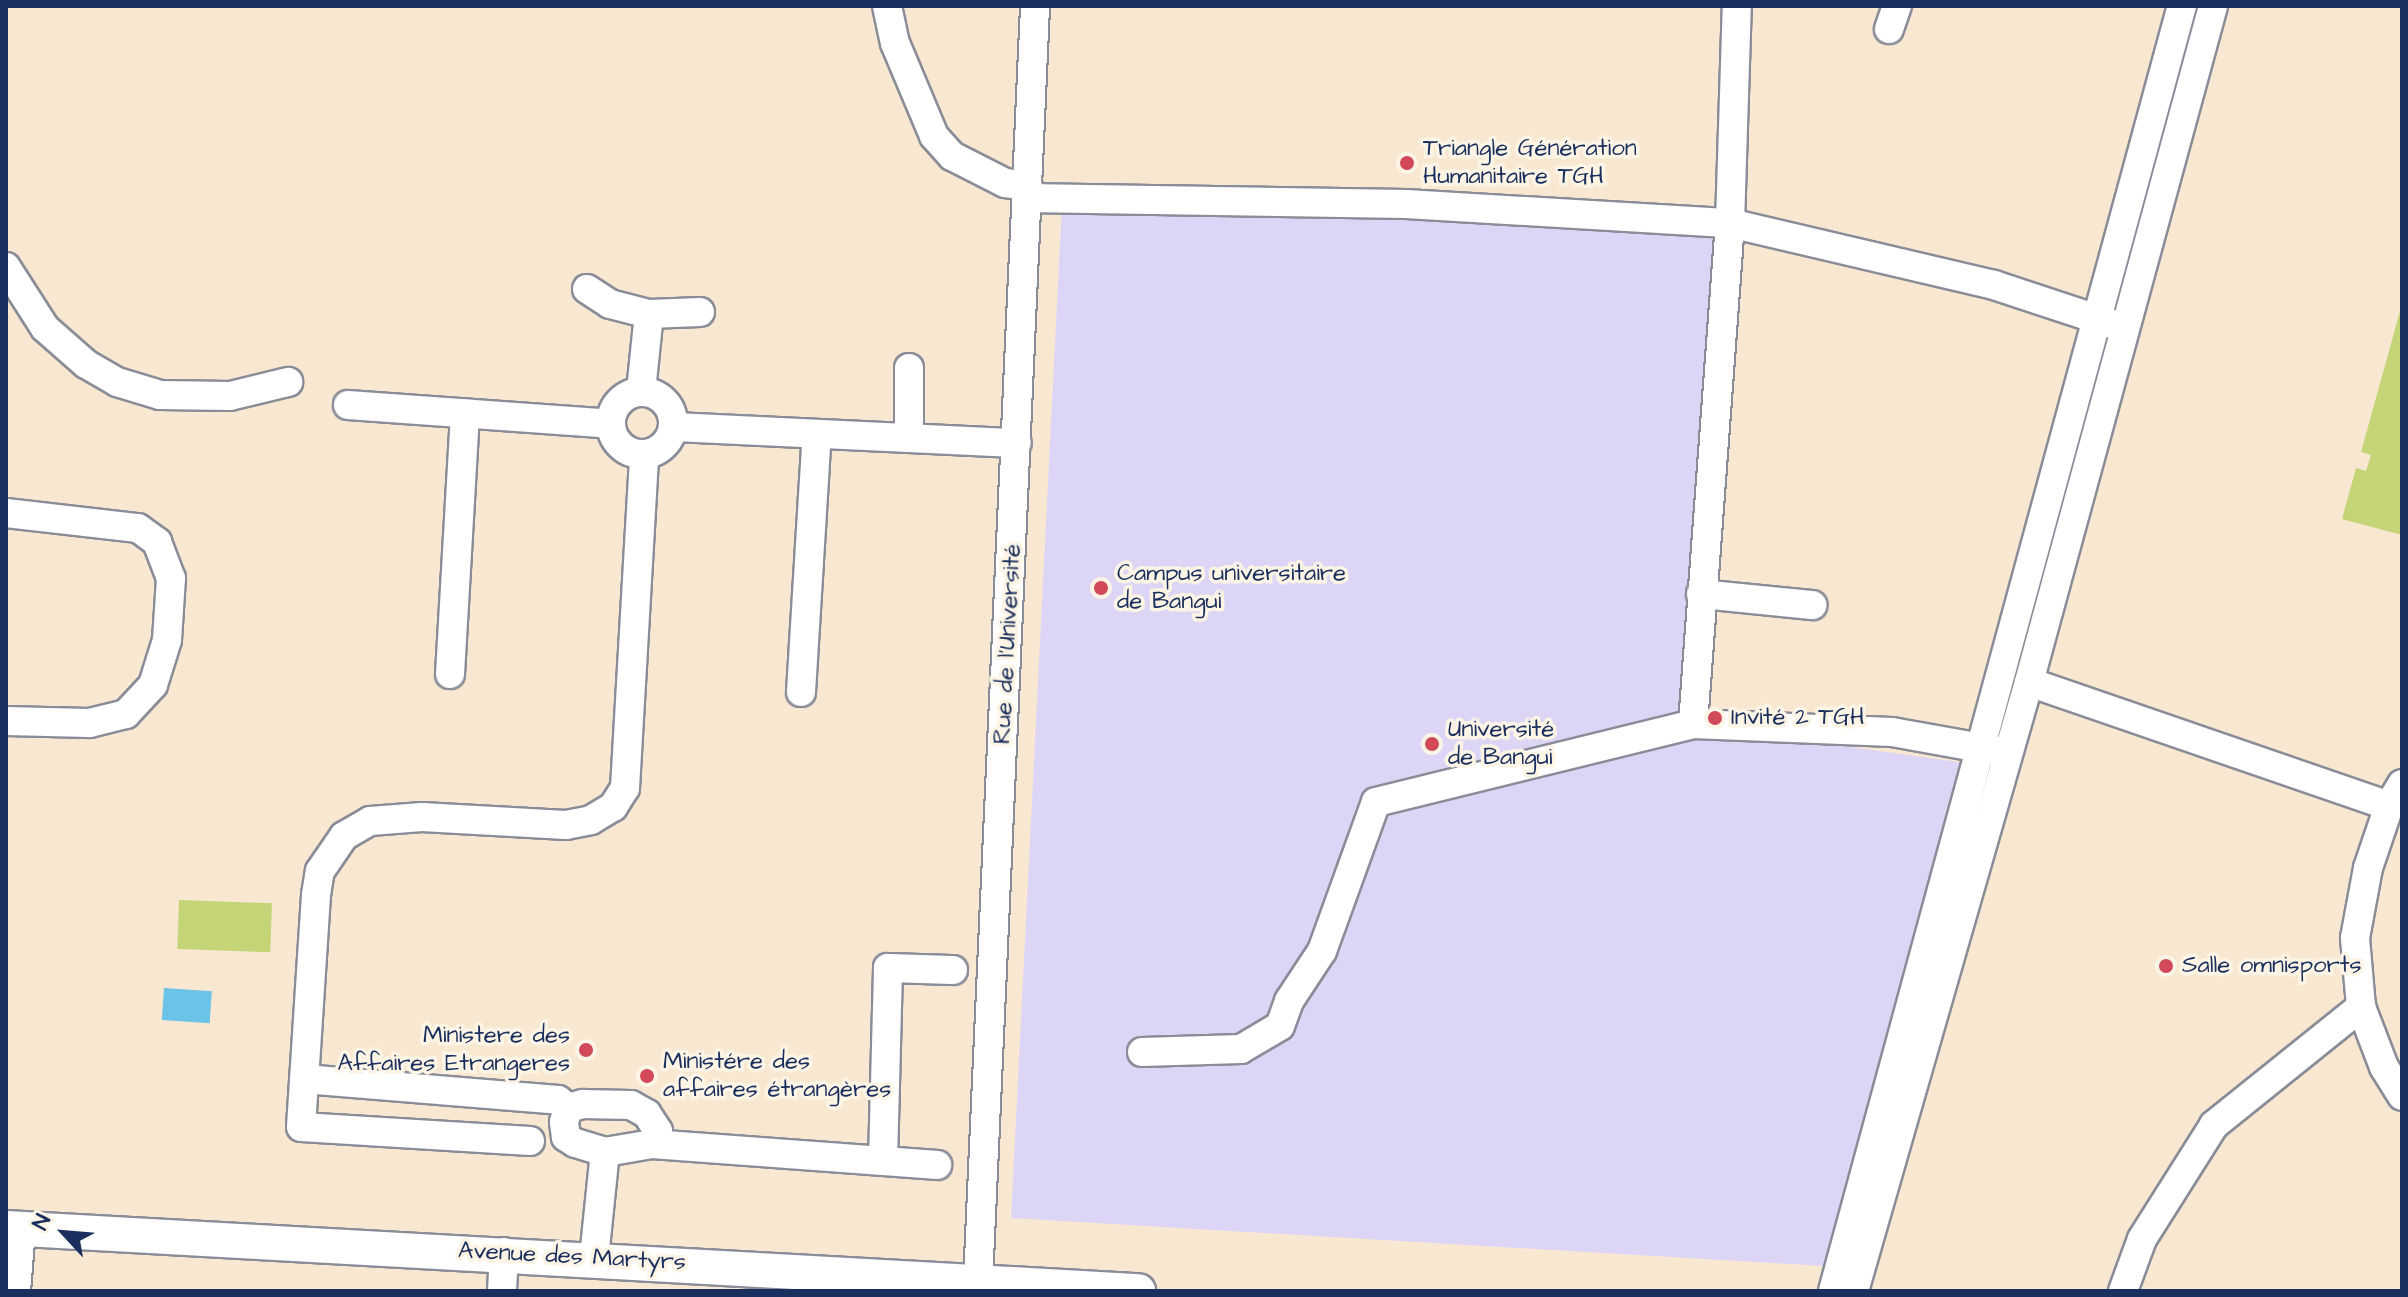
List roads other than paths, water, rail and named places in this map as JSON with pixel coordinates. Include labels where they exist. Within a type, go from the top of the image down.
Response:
[{"type":"main road","name":"Avenue des Martyrs","points":[[14,1229],[504,1252],[1138,1291]]},
{"type":"street","points":[[887,6],[895,43],[934,136],[952,156],[1027,192],[1406,204],[1730,223],[1994,285],[2109,323]]},
{"type":"street","name":"Rue de l'Université","points":[[978,1282],[1035,6]]},
{"type":"street","points":[[1693,724],[1730,223],[1737,6]]},
{"type":"street","points":[[1833,1291],[1994,750],[2029,682],[2182,6]]},
{"type":"street","points":[[1854,1291],[1994,750],[2109,323],[2213,6]]},
{"type":"street","points":[[6,270],[45,328],[86,364],[117,382],[160,395],[230,396],[288,382]]},
{"type":"street","points":[[587,289],[610,304],[649,314],[700,312]]},
{"type":"street","points":[[641,391],[649,314]]},
{"type":"street","points":[[909,368],[909,438]]},
{"type":"street","points":[[641,391],[666,403],[673,427],[659,450],[644,455],[619,446],[610,424],[617,403],[641,391]]},
{"type":"street","points":[[348,405],[610,424]]},
{"type":"street","points":[[450,674],[465,413]]},
{"type":"street","points":[[673,427],[1017,443]]},
{"type":"street","points":[[801,692],[817,434]]},
{"type":"street","points":[[530,1141],[301,1127],[316,895],[320,871],[344,836],[370,821],[422,817],[566,825],[591,820],[613,807],[625,788],[644,455]]},
{"type":"street","points":[[6,513],[138,528],[157,542],[171,578],[167,640],[153,685],[126,714],[89,723],[6,721]]},
{"type":"street","points":[[1701,594],[1812,605]]},
{"type":"street","points":[[2029,682],[2395,795],[2368,868],[2355,938],[2361,1007],[2384,1067],[2402,1096]]},
{"type":"street","points":[[1142,1052],[1241,1049],[1280,1026],[1289,1001],[1322,951],[1376,802],[1693,724],[1892,732],[1994,750]]},
{"type":"street","points":[[883,1161],[888,968],[953,970]]},
{"type":"street","points":[[2123,1291],[2142,1239],[2214,1125],[2361,1007]]},
{"type":"street","points":[[304,1079],[558,1100],[568,1108],[631,1105],[647,1114],[658,1131],[652,1144]]},
{"type":"street","points":[[568,1108],[566,1137],[605,1152],[652,1144],[937,1165]]},
{"type":"street","points":[[594,1258],[605,1152]]},
{"type":"street","points":[[14,1229],[16,1291]]},
{"type":"street","points":[[502,1291],[504,1252]]},
{"type":"water","points":[[164,988],[212,991],[210,1023],[162,1020]]},
{"type":"place","name":"Triangle Génération Humanitaire TGH","points":[[1407,163]]},
{"type":"place","name":"Campus universitaire de Bangui","points":[[1101,588]]},
{"type":"place","name":"Invité 2 TGH","points":[[1715,718]]},
{"type":"place","name":"Université de Bangui","points":[[1432,744]]},
{"type":"place","name":"Salle omnisports","points":[[2166,966]]},
{"type":"place","name":"Ministere des Affaires Etrangeres","points":[[586,1050]]},
{"type":"place","name":"Ministére des affaires étrangères","points":[[647,1076]]}]
